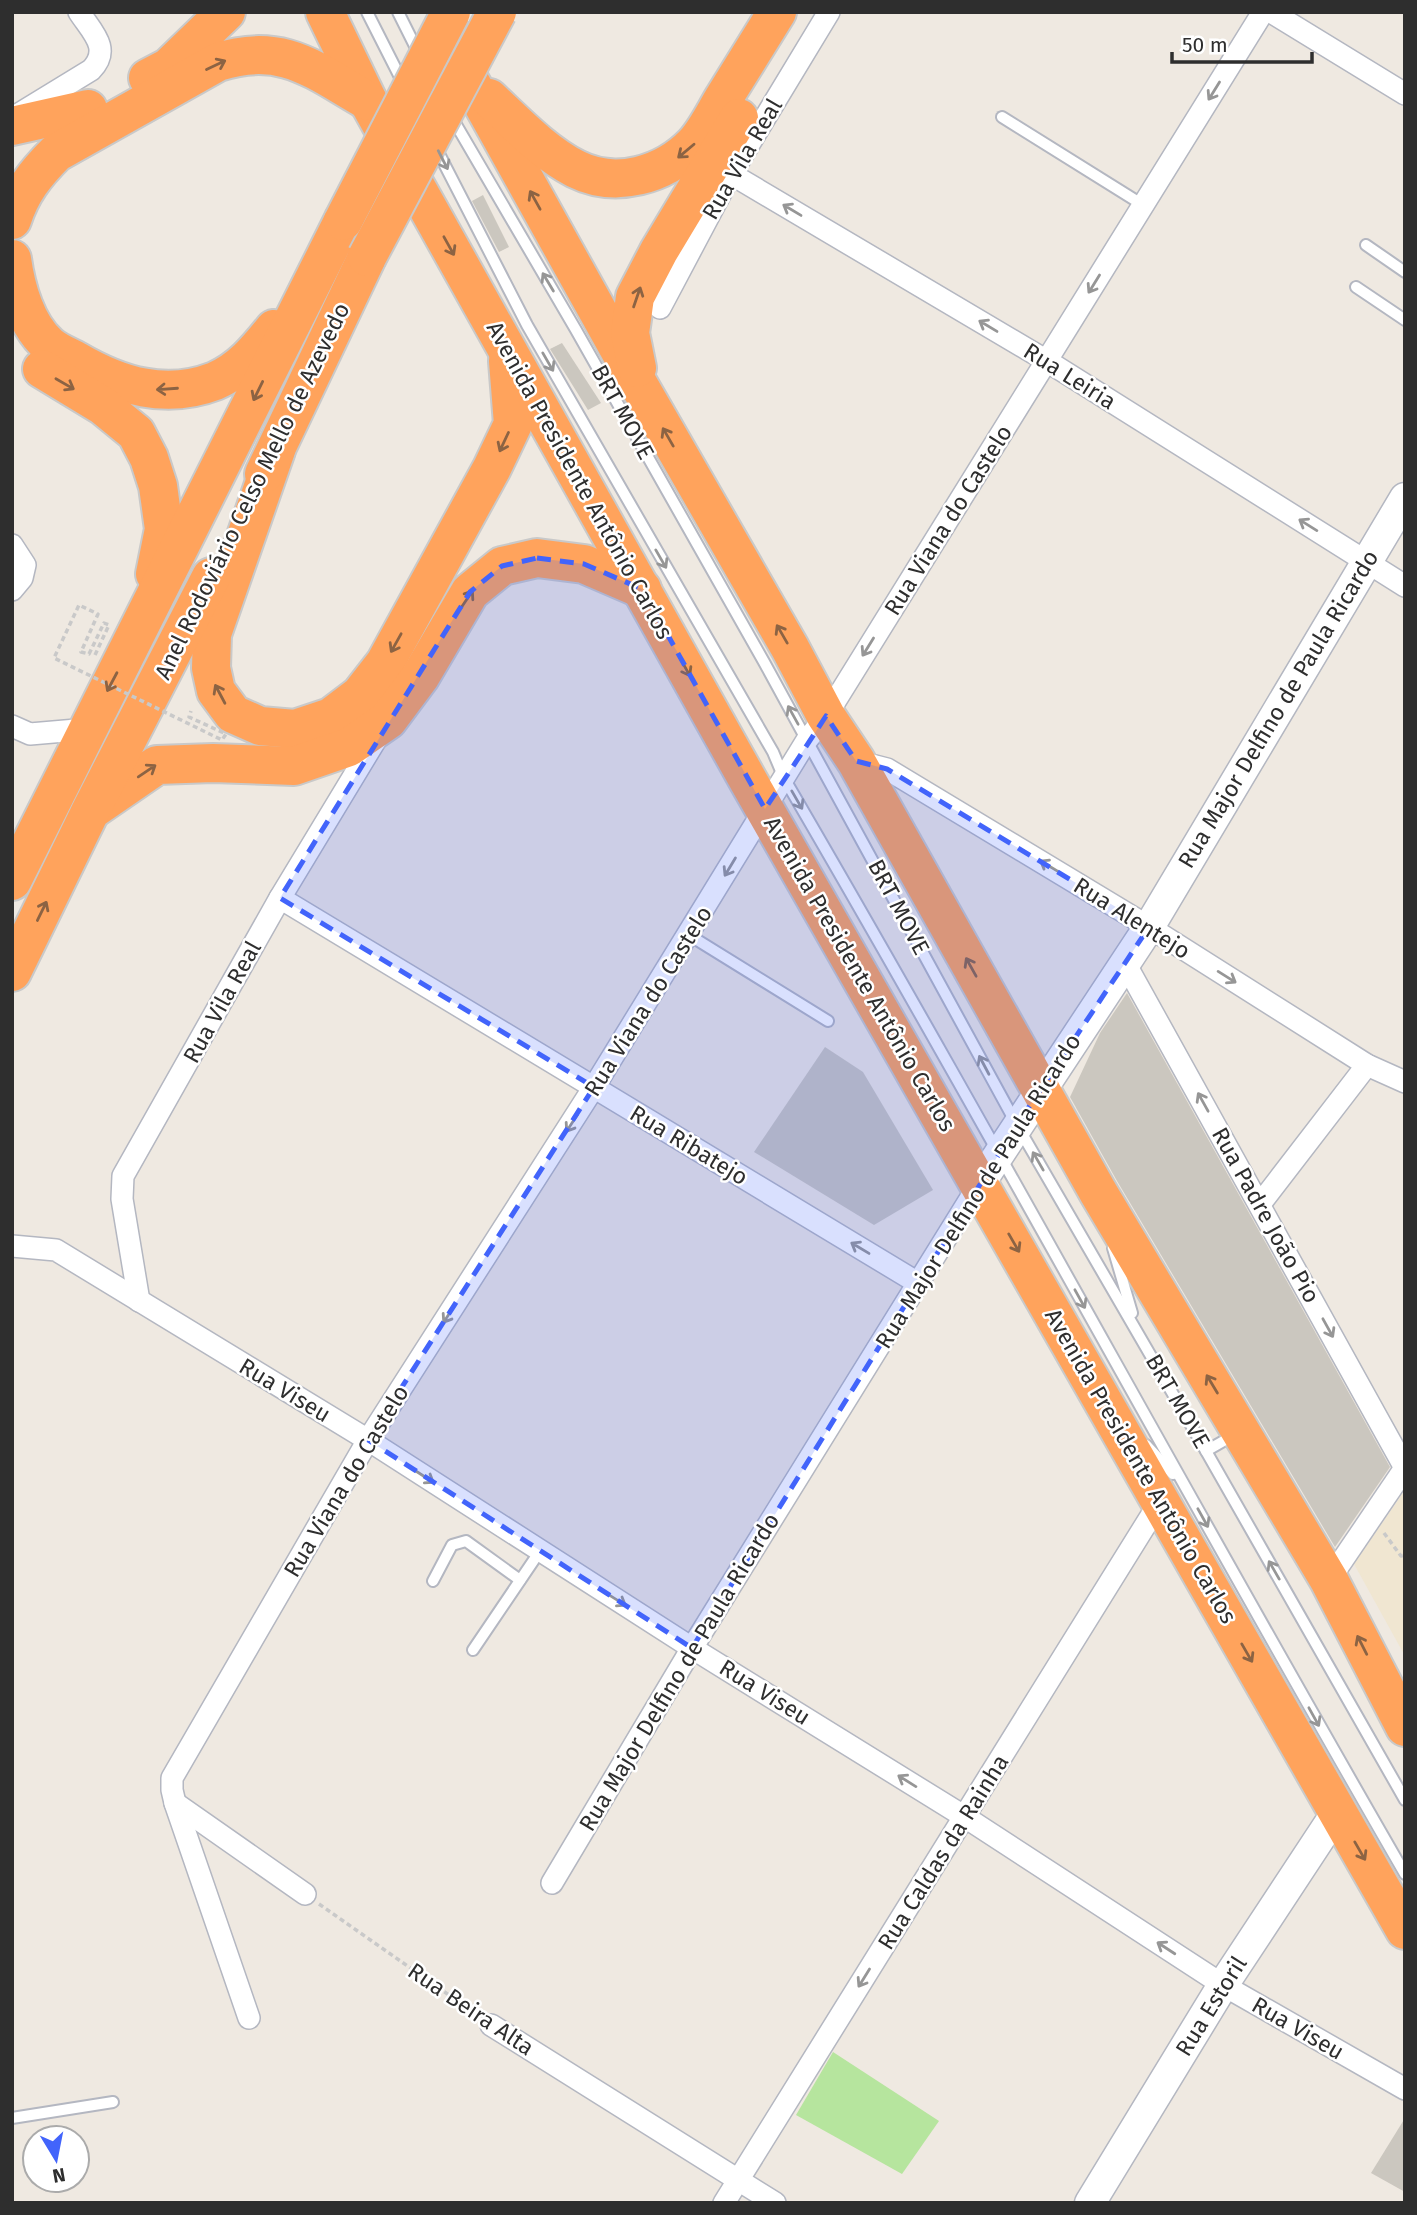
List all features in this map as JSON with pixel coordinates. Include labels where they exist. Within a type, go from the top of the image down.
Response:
[{"type":"highway","points":[[12,164],[29,147],[88,109],[169,67],[226,12]]},
{"type":"highway","name":"Avenida Presidente Antônio Carlos","points":[[325,12],[368,101],[642,589],[775,793],[990,1168],[1100,1393],[1174,1495],[1336,1792],[1405,1930]]},
{"type":"highway","points":[[435,12],[446,84],[640,387],[790,648],[816,728],[856,761],[1098,1192],[1328,1580],[1405,1727]]},
{"type":"highway","name":"Anel Rodoviário Celso Mello de Azevedo","points":[[12,881],[343,221],[451,12]]},
{"type":"highway","name":"Anel Rodoviário Celso Mello de Azevedo","points":[[12,972],[91,810],[276,450],[367,257],[497,12]]},
{"type":"highway","points":[[446,84],[579,170],[607,178],[646,174],[671,162],[695,142],[777,12]]},
{"type":"highway","points":[[640,387],[630,332],[635,297],[659,251],[803,12]]},
{"type":"highway","points":[[12,220],[18,201],[35,174],[57,153],[218,62],[239,55],[292,59],[312,67],[368,101]]},
{"type":"highway","points":[[12,126],[88,109]]},
{"type":"highway","points":[[12,259],[20,295],[31,322],[49,345],[120,383],[155,390],[183,388],[215,381],[247,362],[313,281]]},
{"type":"highway","points":[[12,340],[46,373],[103,406],[136,433],[149,458],[159,486],[164,529],[159,561],[140,628]]},
{"type":"highway","points":[[276,450],[212,634],[211,668],[216,691],[233,714],[260,726],[295,729],[331,717],[359,695],[385,663],[492,468],[513,424],[508,352]]},
{"type":"highway","points":[[91,810],[157,765],[213,763],[294,766],[349,747],[388,720],[421,677],[470,592],[502,566],[537,558],[584,564],[642,589]]},
{"type":"street","points":[[12,118],[91,70],[102,56],[101,46],[79,12]]},
{"type":"street","name":"Rua Vila Real","points":[[660,308],[731,174],[829,12]]},
{"type":"street","name":"Rua Viana do Castelo","points":[[249,2018],[175,1803],[172,1778],[368,1440],[594,1087],[1263,12]]},
{"type":"street","points":[[1271,12],[1405,94]]},
{"type":"street","name":"Rua Leiria","points":[[731,174],[1047,361],[1405,586]]},
{"type":"street","name":"Rua Major Delfino de Paula Ricardo","points":[[552,1883],[692,1648],[918,1283],[1017,1125],[1149,927],[1405,498]]},
{"type":"street","points":[[12,545],[25,565],[22,578],[12,590]]},
{"type":"street","name":"Rua Vila Real","points":[[139,1301],[122,1199],[123,1176],[280,898],[388,720]]},
{"type":"street","points":[[12,726],[30,734],[88,729]]},
{"type":"street","name":"Rua Alentejo","points":[[856,761],[887,769],[1149,927],[1367,1065],[1405,1083]]},
{"type":"street","name":"Rua Ribatejo","points":[[280,898],[918,1283]]},
{"type":"street","name":"Rua Padre João Pio","points":[[1125,963],[1405,1468]]},
{"type":"street","points":[[1260,1204],[1367,1065]]},
{"type":"street","name":"Rua Viseu","points":[[12,1246],[55,1250],[368,1440],[692,1648],[965,1816],[1223,1985],[1405,2089]]},
{"type":"street","points":[[1328,1580],[1405,1468]]},
{"type":"street","name":"Rua Caldas da Rainha","points":[[724,2203],[965,1816],[1174,1495]]},
{"type":"street","name":"Rua Estoril","points":[[1090,2203],[1223,1985],[1336,1792]]},
{"type":"street","points":[[175,1803],[305,1894]]},
{"type":"street","name":"Rua Beira Alta","points":[[491,2025],[775,2203]]},
{"type":"lane","points":[[367,12],[416,108]]},
{"type":"lane","name":"BRT MOVE","points":[[398,12],[446,84],[463,140],[816,728],[1017,1125],[1405,1800]]},
{"type":"lane","points":[[1002,117],[1143,205]]},
{"type":"lane","name":"BRT MOVE","points":[[423,121],[527,325],[773,752],[775,793]]},
{"type":"lane","points":[[1366,245],[1405,271]]},
{"type":"lane","points":[[1356,287],[1405,320]]},
{"type":"lane","points":[[689,935],[828,1021]]},
{"type":"lane","name":"BRT MOVE","points":[[990,1168],[1174,1495],[1334,1752],[1405,1874]]},
{"type":"lane","points":[[1098,1192],[1108,1230]]},
{"type":"lane","points":[[1112,1242],[1136,1330]]},
{"type":"lane","points":[[1206,1451],[1240,1432]]},
{"type":"lane","points":[[433,1581],[452,1545],[466,1541],[520,1580]]},
{"type":"lane","points":[[473,1650],[540,1551]]},
{"type":"lane","name":"BRT MOVE","points":[[1334,1752],[1336,1792]]},
{"type":"lane","points":[[12,2118],[113,2102]]},
{"type":"path","points":[[95,655],[109,625],[104,623],[89,654],[81,652],[98,614],[79,605],[54,658],[222,740],[226,734],[188,717],[191,711]]},
{"type":"path","points":[[1372,1516],[1401,1556],[1405,1555]]},
{"type":"path","name":"Rua Beira Alta","points":[[305,1894],[491,2025]]},
{"type":"highlighted area","points":[[537,558],[584,564],[642,589],[765,809],[826,716],[856,761],[887,769],[1149,927],[1017,1125],[692,1648],[368,1440],[594,1087],[280,898],[470,592],[502,566]]},
{"type":"shaded area","points":[[1405,1490],[1405,1656],[1354,1564]]},
{"type":"green space","points":[[833,2052],[939,2121],[902,2174],[796,2115]]},
{"type":"building","points":[[483,195],[509,247],[499,252],[472,201]]},
{"type":"building","points":[[562,343],[601,403],[588,410],[550,349]]},
{"type":"building","points":[[1127,993],[1390,1467],[1335,1547],[1117,1181],[1070,1097],[1100,1033]]},
{"type":"building","points":[[825,1047],[863,1072],[933,1190],[874,1225],[754,1152]]},
{"type":"building","points":[[1405,2118],[1405,2192],[1371,2173]]}]
